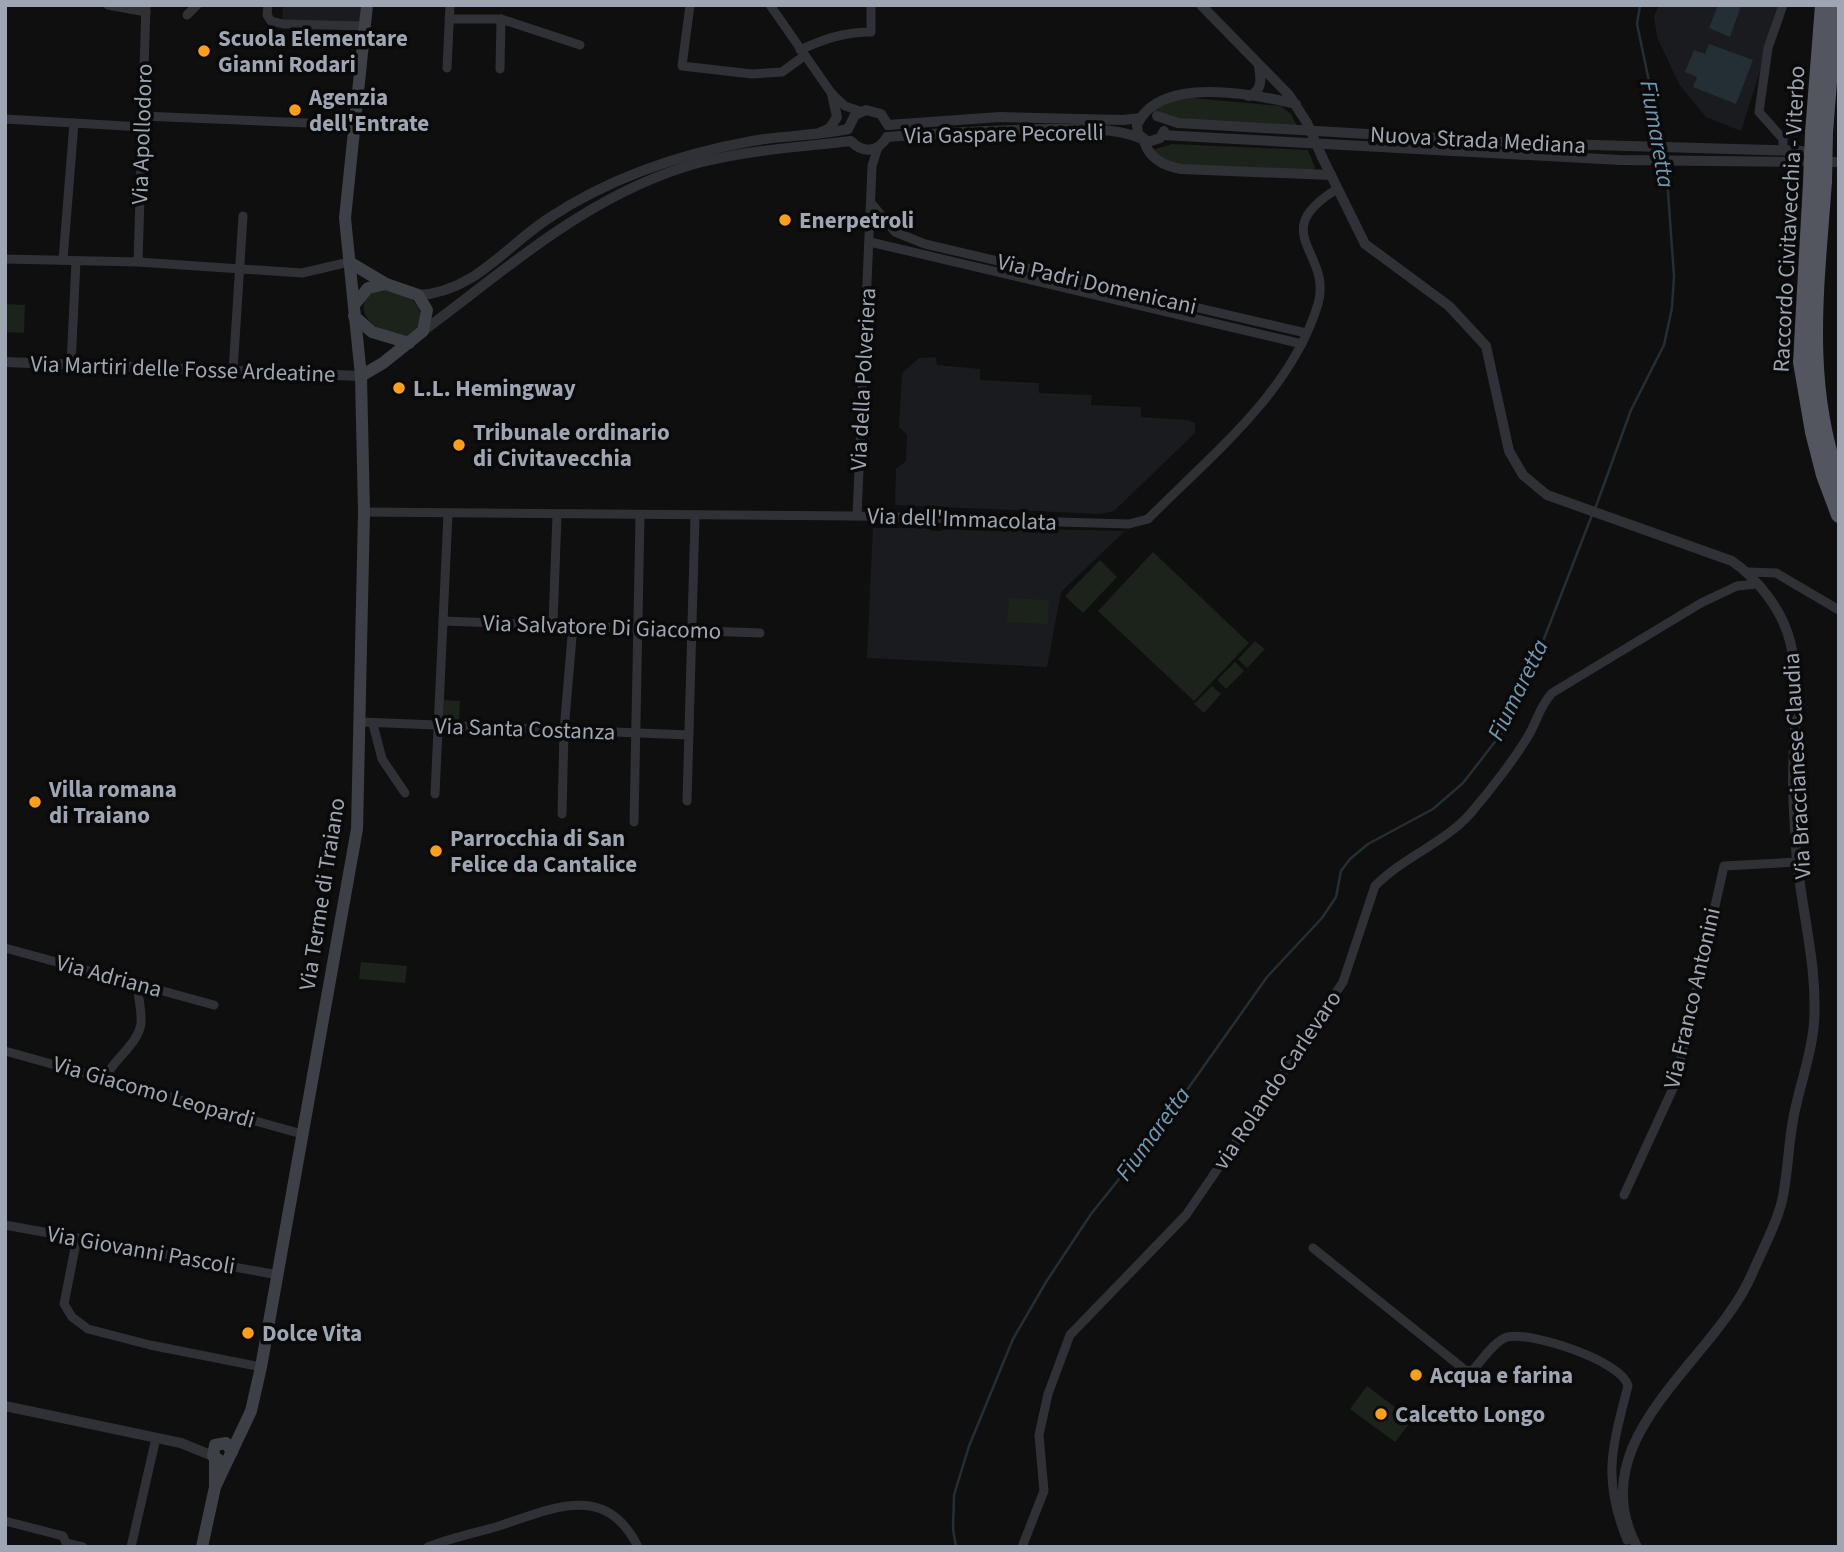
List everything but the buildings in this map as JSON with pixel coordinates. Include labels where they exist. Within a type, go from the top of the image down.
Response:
[{"type":"highway","name":"Raccordo Civitavecchia - Viterbo","points":[[1823,5],[1814,352],[1823,430],[1839,482]]},
{"type":"highway","name":"Raccordo Civitavecchia - Viterbo","points":[[1819,133],[1835,5]]},
{"type":"highway","name":"Raccordo Civitavecchia - Viterbo","points":[[1817,182],[1801,362],[1813,432],[1824,475],[1839,514]]},
{"type":"main road","points":[[361,376],[423,331],[428,310],[418,295],[386,284],[349,262],[345,218],[367,5]]},
{"type":"main road","name":"Via Terme di Traiano","points":[[202,1547],[215,1487],[251,1411],[261,1367],[356,841],[367,723],[361,376],[349,262]]},
{"type":"main road","points":[[386,284],[368,288],[354,311],[372,332],[409,343]]},
{"type":"main road","points":[[220,1442],[229,1445],[230,1455],[222,1462],[214,1458],[213,1448],[251,1411]]},
{"type":"main road","name":"Via Terme di Traiano","points":[[214,1458],[215,1487]]},
{"type":"street","points":[[108,5],[146,9]]},
{"type":"street","points":[[187,15],[197,5]]},
{"type":"street","points":[[268,5],[267,15],[271,22],[366,26]]},
{"type":"street","points":[[447,68],[450,5]]},
{"type":"street","points":[[690,5],[682,66],[752,74],[782,72],[802,53],[824,39],[849,32],[870,32],[872,5]]},
{"type":"street","points":[[771,5],[832,94],[845,106],[862,149],[872,166]]},
{"type":"street","name":"Via Braccianese Claudia","points":[[1201,5],[1296,104],[1365,244],[1449,306],[1486,346],[1496,379],[1505,439],[1523,475],[1547,495],[1732,561],[1748,572],[1782,619],[1793,657],[1796,721],[1793,779],[1798,862],[1812,959],[1814,1023],[1807,1066],[1795,1107],[1782,1200],[1773,1228],[1734,1311],[1656,1405],[1635,1440],[1624,1478],[1630,1543]]},
{"type":"street","points":[[1783,5],[1770,39],[1759,112],[1783,139],[1783,152]]},
{"type":"street","name":"Via Apollodoro","points":[[138,262],[146,9]]},
{"type":"street","points":[[449,19],[501,19],[580,46]]},
{"type":"street","points":[[500,69],[501,19]]},
{"type":"street","points":[[1249,96],[1256,93],[1261,84],[1259,66]]},
{"type":"street","points":[[1296,104],[1249,96],[1181,92],[1153,106],[1137,125],[1149,153],[1166,166],[1181,169],[1331,175]]},
{"type":"street","points":[[815,136],[830,128],[837,117],[832,94]]},
{"type":"street","name":"Via Gaspare Pecorelli","points":[[852,125],[876,111],[888,131]]},
{"type":"street","points":[[142,116],[355,125]]},
{"type":"street","points":[[1142,139],[1152,142],[1162,135],[1163,122],[1147,116]]},
{"type":"street","name":"Nuova Strada Mediana","points":[[1147,116],[1178,123],[1643,148],[1684,156],[1802,157],[1783,152],[1684,156],[1638,160],[1162,135]]},
{"type":"street","name":"Via Gaspare Pecorelli","points":[[888,131],[1000,117],[1123,120],[1147,116]]},
{"type":"street","points":[[5,119],[142,127]]},
{"type":"street","points":[[63,260],[74,123]]},
{"type":"street","points":[[418,295],[453,290],[548,218],[611,183],[657,164],[713,148],[777,137],[815,136],[852,125]]},
{"type":"street","points":[[423,331],[564,224],[643,183],[699,163],[852,125]]},
{"type":"street","name":"Via Gaspare Pecorelli","points":[[888,131],[1089,129],[1125,132],[1142,139]]},
{"type":"street","name":"Via Gaspare Pecorelli","points":[[862,149],[878,147],[888,131]]},
{"type":"street","name":"Via della Polveriera","points":[[857,516],[872,166],[878,147]]},
{"type":"street","name":"Via dell'Immacolata","points":[[364,512],[557,516],[857,516],[1129,524],[1148,519],[1267,398],[1289,369],[1319,301],[1318,281],[1302,227],[1307,213],[1337,189]]},
{"type":"street","points":[[872,204],[889,227],[890,235],[884,244]]},
{"type":"street","points":[[233,371],[243,216]]},
{"type":"street","points":[[870,237],[889,227]]},
{"type":"street","name":"Via Padri Domenicani","points":[[889,227],[925,244],[1306,333]]},
{"type":"street","name":"Via Padri Domenicani","points":[[870,237],[884,244],[1302,344]]},
{"type":"street","points":[[5,259],[138,262],[302,273],[349,262]]},
{"type":"street","points":[[71,365],[76,261]]},
{"type":"street","name":"Via Martiri delle Fosse Ardeatine","points":[[5,362],[361,376]]},
{"type":"street","points":[[435,794],[448,513]]},
{"type":"street","points":[[553,624],[557,516]]},
{"type":"street","points":[[634,822],[640,516]]},
{"type":"street","points":[[687,802],[695,517]]},
{"type":"street","points":[[1748,572],[1776,573],[1839,610]]},
{"type":"street","name":"via Rolando Carlevaro","points":[[1022,1547],[1044,1491],[1039,1435],[1048,1394],[1070,1335],[1186,1215],[1268,1096],[1343,982],[1375,886],[1384,876],[1449,834],[1470,813],[1531,732],[1543,703],[1552,693],[1701,603],[1737,586],[1757,584]]},
{"type":"street","name":"Via Salvatore Di Giacomo","points":[[443,621],[760,633]]},
{"type":"street","points":[[562,814],[564,731],[573,625]]},
{"type":"street","name":"Via Santa Costanza","points":[[367,723],[689,735]]},
{"type":"street","name":"Via Terme di Traiano","points":[[367,723],[382,759],[405,793]]},
{"type":"street","name":"Via Franco Antonini","points":[[1624,1195],[1675,1084],[1724,866],[1798,862]]},
{"type":"street","name":"Via Adriana","points":[[5,948],[214,1005]]},
{"type":"street","points":[[105,1079],[111,1065],[134,1039],[141,1025],[137,984]]},
{"type":"street","name":"Via Giacomo Leopardi","points":[[5,1051],[302,1134]]},
{"type":"street","name":"Via Giovanni Pascoli","points":[[5,1225],[278,1275]]},
{"type":"street","points":[[77,1238],[64,1304],[72,1318],[88,1329],[150,1345],[261,1367]]},
{"type":"street","points":[[1313,1248],[1465,1370],[1472,1371],[1500,1340],[1509,1336],[1565,1346],[1618,1371],[1626,1379],[1628,1386],[1609,1468],[1618,1517],[1630,1543]]},
{"type":"street","points":[[5,1406],[181,1444],[214,1458]]},
{"type":"street","points":[[131,1547],[156,1438]]},
{"type":"street","points":[[181,1444],[220,1442]]},
{"type":"street","points":[[428,1547],[466,1532],[497,1526],[565,1504],[592,1506],[614,1513],[628,1526],[638,1547]]},
{"type":"street","points":[[5,1521],[63,1536],[66,1543],[83,1547]]},
{"type":"shaded area","points":[[283,5],[360,5],[360,23],[282,22]]},
{"type":"shaded area","points":[[1659,5],[1781,5],[1741,131],[1706,117],[1679,84],[1657,37],[1654,16]]},
{"type":"shaded area","points":[[1718,5],[1741,6],[1730,37],[1709,28]]},
{"type":"shaded area","points":[[1709,44],[1753,60],[1736,104],[1693,87],[1697,77],[1685,72],[1694,50],[1705,54]]},
{"type":"shaded area","points":[[1181,97],[1281,106],[1291,114],[1297,126],[1178,120],[1151,111]]},
{"type":"shaded area","points":[[1172,144],[1308,150],[1315,168],[1183,166],[1169,163],[1152,150]]},
{"type":"shaded area","points":[[376,290],[410,297],[418,309],[422,327],[410,335],[400,337],[372,324],[364,307],[367,299]]},
{"type":"shaded area","points":[[5,304],[25,305],[24,333],[5,332]]},
{"type":"shaded area","points":[[936,357],[937,365],[980,369],[980,380],[1039,383],[1039,393],[1092,395],[1091,405],[1141,407],[1141,417],[1188,420],[1195,423],[1195,433],[1114,511],[1101,514],[895,505],[896,469],[906,461],[907,435],[899,427],[902,373],[919,358]]},
{"type":"shaded area","points":[[945,527],[1125,531],[1061,592],[1047,667],[867,658],[873,528],[927,528],[942,531]]},
{"type":"shaded area","points":[[1153,552],[1249,643],[1194,701],[1098,611]]},
{"type":"shaded area","points":[[1100,560],[1117,577],[1083,613],[1065,596]]},
{"type":"shaded area","points":[[1009,598],[1049,600],[1048,624],[1007,622]]},
{"type":"shaded area","points":[[1255,641],[1265,649],[1247,668],[1238,659]]},
{"type":"shaded area","points":[[1235,662],[1244,671],[1226,689],[1217,680]]},
{"type":"shaded area","points":[[1212,686],[1221,694],[1204,713],[1194,704]]},
{"type":"shaded area","points":[[444,700],[460,701],[459,720],[443,719]]},
{"type":"shaded area","points":[[361,962],[407,966],[405,983],[359,979]]},
{"type":"shaded area","name":"Calcetto Longo","points":[[1367,1386],[1412,1420],[1395,1442],[1350,1409]]},
{"type":"waterway","name":"Fiumaretta","points":[[1640,5],[1637,24],[1662,143]]},
{"type":"waterway","name":"Fiumaretta","points":[[1595,509],[1631,410],[1664,345],[1672,308],[1674,276],[1666,164]]},
{"type":"waterway","name":"Fiumaretta","points":[[956,1547],[953,1529],[954,1495],[969,1446],[1013,1339],[1046,1282],[1091,1214],[1160,1128],[1267,977],[1322,918],[1336,897],[1341,871],[1350,859],[1368,844],[1433,809],[1463,783],[1504,730],[1506,718],[1535,662],[1592,515]]},
{"type":"place","name":"Scuola Elementare Gianni Rodari","points":[[204,51]]},
{"type":"place","name":"Agenzia dell'Entrate","points":[[295,110]]},
{"type":"place","name":"Enerpetroli","points":[[785,220]]},
{"type":"place","name":"L.L. Hemingway","points":[[399,388]]},
{"type":"place","name":"Tribunale ordinario di Civitavecchia","points":[[459,445]]},
{"type":"place","name":"Villa romana di Traiano","points":[[35,802]]},
{"type":"place","name":"Parrocchia di San Felice da Cantalice","points":[[436,851]]},
{"type":"place","name":"Dolce Vita","points":[[248,1333]]},
{"type":"place","name":"Acqua e farina","points":[[1416,1375]]},
{"type":"place","name":"Calcetto Longo","points":[[1381,1414]]}]
